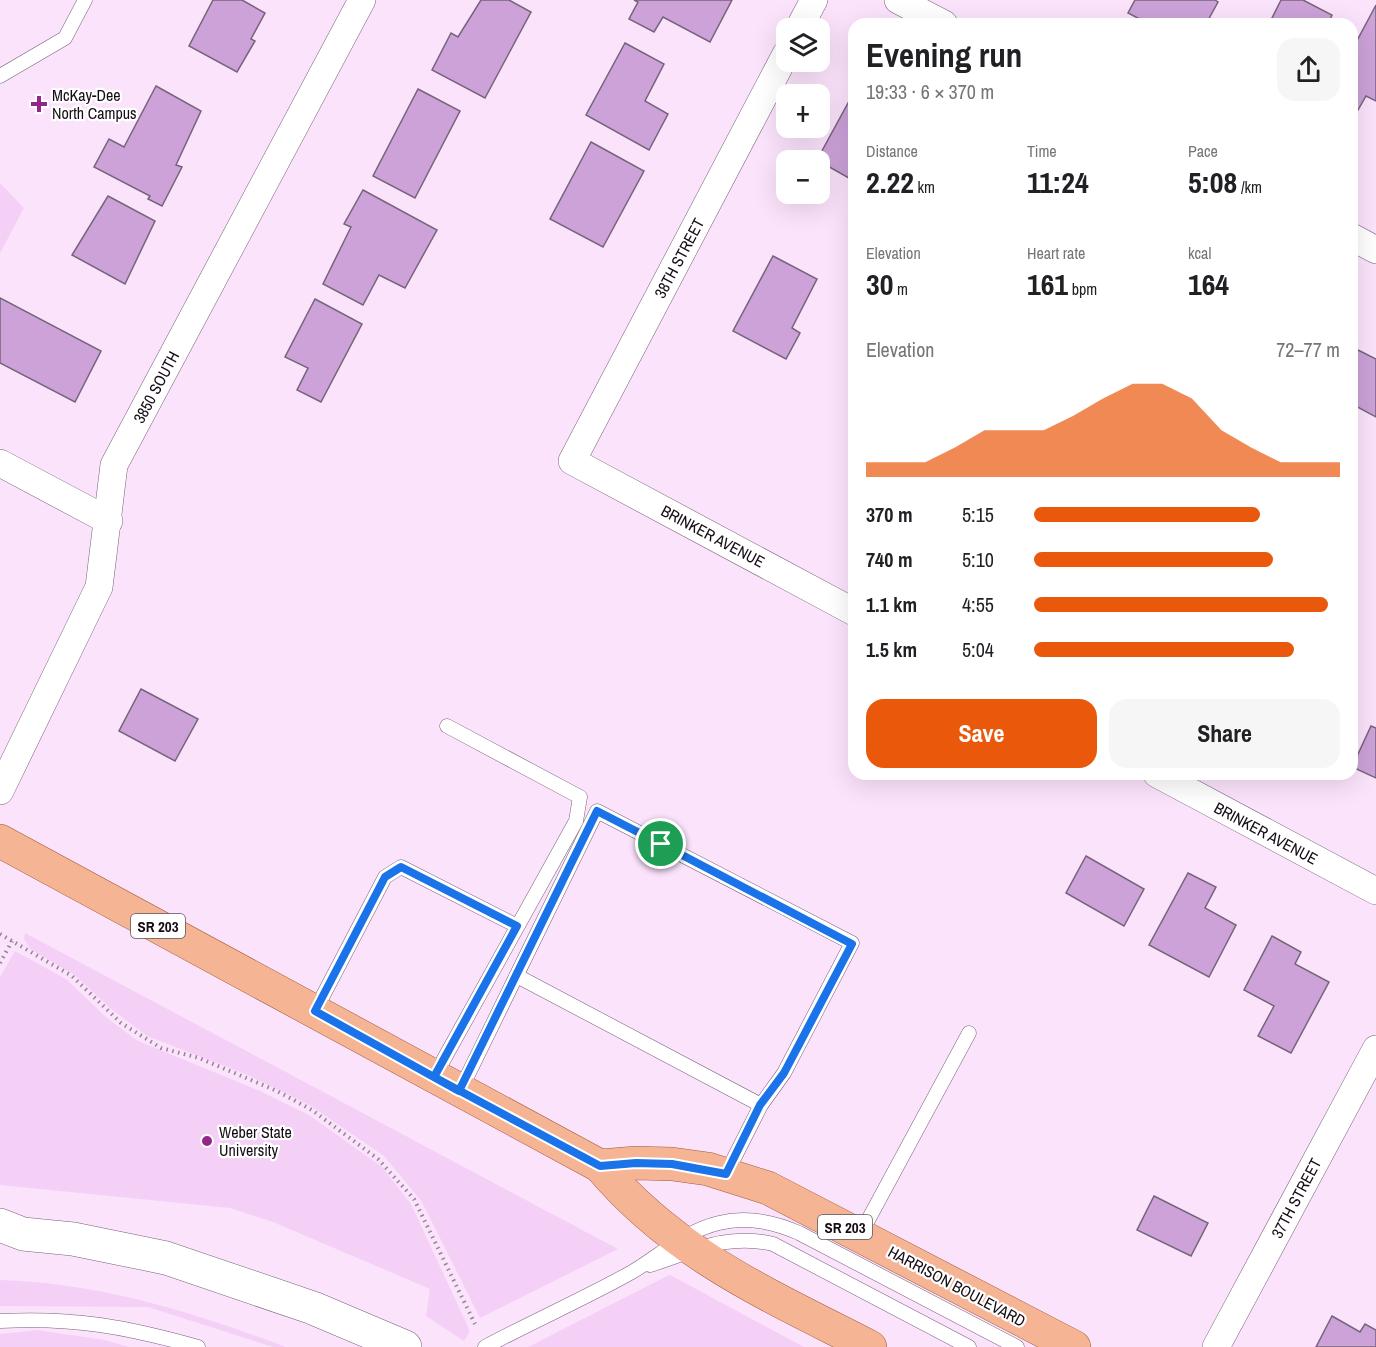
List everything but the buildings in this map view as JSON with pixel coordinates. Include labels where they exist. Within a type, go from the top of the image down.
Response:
[{"type":"main road","name":"SR 203","points":[[0,841],[600,1166],[645,1214],[685,1246],[746,1282],[870,1347]]},
{"type":"main road","name":"HARRISON BOULEVARD","points":[[600,1166],[636,1163],[672,1164],[726,1174],[768,1188],[1074,1347]]},
{"type":"street","name":"3850 SOUTH","points":[[0,791],[99,587],[109,521],[114,465],[362,0]]},
{"type":"street","points":[[805,18],[814,0]]},
{"type":"street","points":[[898,0],[932,18]]},
{"type":"street","name":"38TH STREET","points":[[572,461],[777,72]]},
{"type":"street","points":[[1358,240],[1376,250]]},
{"type":"street","name":"BRINKER AVENUE","points":[[572,461],[848,609]]},
{"type":"street","points":[[0,463],[109,521]]},
{"type":"street","name":"BRINKER AVENUE","points":[[1168,780],[1376,891]]},
{"type":"street","name":"37TH STREET","points":[[1216,1347],[1376,1049]]},
{"type":"street","points":[[8,1233],[73,1239],[166,1258],[313,1308],[405,1347]]},
{"type":"lane","points":[[0,76],[65,38],[85,0]]},
{"type":"lane","points":[[447,726],[580,797],[576,821],[517,926],[447,1084]]},
{"type":"lane","points":[[447,1084],[517,976],[597,811],[852,944],[784,1073],[760,1105],[726,1174]]},
{"type":"lane","points":[[315,1011],[385,877],[401,867],[517,926]]},
{"type":"lane","points":[[517,976],[760,1105]]},
{"type":"lane","points":[[860,1235],[969,1033]]},
{"type":"lane","points":[[685,1246],[697,1230],[721,1222],[743,1220],[782,1226],[1017,1347]]},
{"type":"lane","points":[[485,1347],[685,1246],[739,1239],[774,1244],[969,1347]]},
{"type":"lane","points":[[0,1321],[93,1322],[125,1327],[198,1347]]},
{"type":"path","points":[[0,934],[72,976],[121,1023],[161,1048],[199,1058],[277,1091],[312,1110],[378,1159],[414,1199],[475,1324]]},
{"type":"path","points":[[0,963],[12,941]]},
{"type":"shaded area","points":[[0,183],[24,208],[0,253]]},
{"type":"shaded area","points":[[25,933],[618,1249],[480,1318],[422,1202],[384,1156],[311,1106],[250,1076],[147,1036],[110,1008],[75,975],[30,949],[24,939]]},
{"type":"shaded area","points":[[15,951],[66,979],[107,1018],[138,1041],[260,1091],[309,1115],[382,1167],[411,1204],[470,1331],[464,1341],[426,1316],[430,1289],[273,1222],[230,1208],[0,1185],[0,977]]},
{"type":"shaded area","points":[[669,1275],[804,1347],[528,1347]]},
{"type":"shaded area","points":[[0,1280],[37,1282],[110,1293],[181,1311],[286,1347],[273,1347],[148,1307],[0,1306]]},
{"type":"shaded area","points":[[37,1330],[105,1340],[129,1347],[0,1347],[0,1334]]},
{"type":"place","name":"McKay-Dee North Campus","points":[[39,104]]},
{"type":"place","name":"Weber State University","points":[[207,1141]]},
{"type":"route","points":[[661,844],[597,811],[459,1091],[315,1011],[385,877],[401,867],[517,926],[434,1077],[459,1091],[600,1166],[636,1163],[672,1164],[726,1174],[760,1105],[784,1073],[852,944],[661,844]]}]
